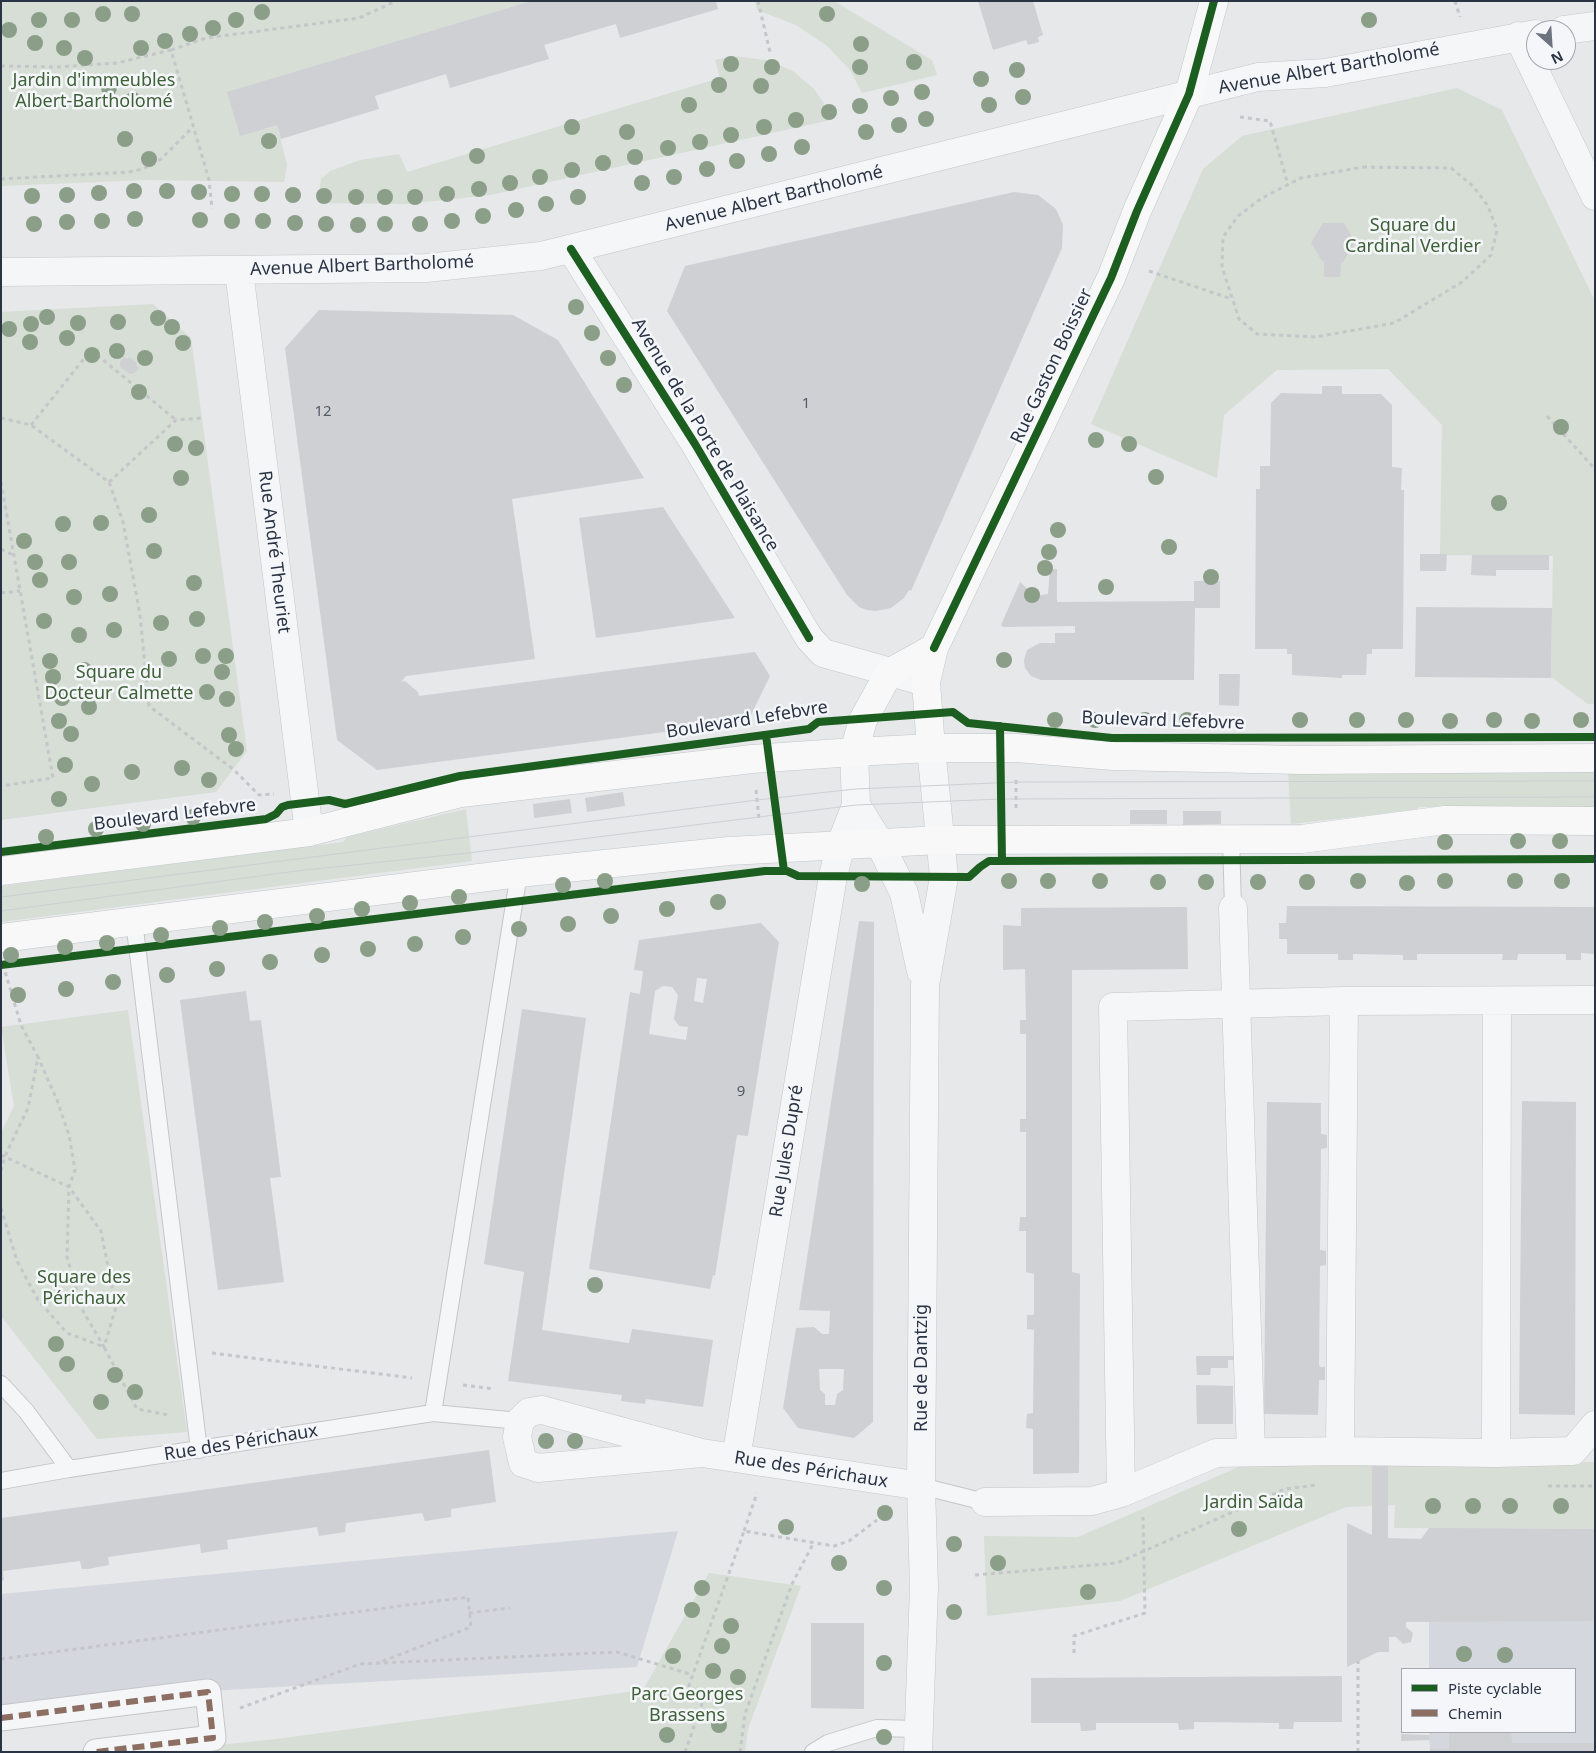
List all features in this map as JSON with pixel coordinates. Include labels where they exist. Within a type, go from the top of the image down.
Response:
[{"type":"main road","name":"Rue Gaston Boissier","points":[[931,748],[926,682],[934,648],[1111,278],[1137,211],[1189,94],[1214,1]]},
{"type":"main road","points":[[854,752],[863,720],[889,673],[934,648]]},
{"type":"main road","name":"Boulevard Lefebvre","points":[[1,871],[309,832],[461,793],[752,759],[931,748],[1016,748],[1112,756],[1290,760],[1595,758]]},
{"type":"main road","points":[[1,938],[519,873],[729,852],[841,844],[940,840],[1302,839],[1445,820],[1595,821]]},
{"type":"street","points":[[1576,28],[1595,26]]},
{"type":"street","name":"Avenue Albert Bartholomé","points":[[1,272],[426,268],[540,256],[1258,77],[1325,73],[1526,35]]},
{"type":"street","points":[[1542,70],[1595,196]]},
{"type":"street","name":"Avenue de la Porte de Plaisance","points":[[571,249],[695,444],[809,638],[823,653],[926,682]]},
{"type":"street","name":"Rue André Theuriet","points":[[239,271],[309,832]]},
{"type":"street","points":[[931,748],[940,840]]},
{"type":"street","points":[[841,844],[856,804],[854,752]]},
{"type":"street","name":"Rue de Dantzig","points":[[856,804],[879,842],[904,893],[925,985]]},
{"type":"street","name":"Rue de Dantzig","points":[[919,1740],[924,1587],[921,1486],[925,985],[944,877],[940,840]]},
{"type":"street","name":"Rue Jules Dupré","points":[[736,1458],[830,894],[841,844]]},
{"type":"street","points":[[1233,908],[1238,1002],[1250,1452]]},
{"type":"street","points":[[1132,1489],[1113,1007],[1238,1002],[1595,1000]]},
{"type":"street","points":[[1340,1451],[1344,1001]]},
{"type":"street","points":[[1496,1453],[1497,1001]]},
{"type":"street","name":"Rue des Périchaux","points":[[702,1453],[538,1468],[524,1463],[517,1437],[520,1421],[528,1412],[542,1410],[702,1453],[921,1486]]},
{"type":"street","points":[[985,1502],[1092,1501],[1132,1489],[1216,1453],[1340,1451],[1496,1453],[1573,1451],[1595,1425]]},
{"type":"street","points":[[1,1718],[208,1692],[214,1738],[96,1752]]},
{"type":"lane","points":[[1231,838],[1233,908]]},
{"type":"lane","points":[[433,1414],[519,873]]},
{"type":"lane","points":[[134,921],[200,1450]]},
{"type":"lane","points":[[1,1384],[26,1411],[69,1469]]},
{"type":"lane","name":"Rue des Périchaux","points":[[1,1481],[433,1414],[520,1421]]},
{"type":"lane","points":[[921,1486],[985,1502]]},
{"type":"lane","points":[[813,1752],[828,1744],[877,1728],[919,1740]]},
{"type":"path","points":[[1,66],[56,67],[117,63],[170,50],[206,38],[360,18],[396,1]]},
{"type":"path","points":[[758,1],[770,52]]},
{"type":"path","points":[[170,50],[209,180],[212,209]]},
{"type":"path","points":[[1240,117],[1270,121],[1288,185]]},
{"type":"path","points":[[1,178],[129,172],[143,169],[161,159],[194,127]]},
{"type":"path","points":[[1363,167],[1451,168],[1473,186],[1488,206],[1497,230],[1491,255],[1462,282],[1394,323],[1316,337],[1257,334],[1239,320],[1232,299],[1222,267],[1223,237],[1238,216],[1262,198],[1301,178],[1363,167]]},
{"type":"path","points":[[1149,271],[1232,299]]},
{"type":"path","points":[[31,425],[91,350],[176,420]]},
{"type":"path","points":[[1547,416],[1595,469]]},
{"type":"path","points":[[1,418],[31,425],[108,482],[124,531],[140,615],[149,706],[233,769],[259,796],[275,794]]},
{"type":"path","points":[[108,482],[176,420],[202,418]]},
{"type":"path","points":[[1,482],[53,778],[1,786]]},
{"type":"path","points":[[1,549],[14,555]]},
{"type":"path","points":[[1,593],[20,590]]},
{"type":"path","points":[[1016,772],[1016,815]]},
{"type":"path","points":[[755,783],[760,826]]},
{"type":"path","points":[[13,964],[2,965],[21,1025],[57,1100],[68,1135],[75,1170],[69,1186],[67,1257],[82,1309],[137,1409],[196,1420]]},
{"type":"path","points":[[1,1171],[3,1155],[28,1108],[38,1057]]},
{"type":"path","points":[[3,1155],[69,1186],[101,1231],[116,1307],[104,1347]]},
{"type":"path","points":[[1,1208],[16,1261],[38,1300],[67,1333],[104,1347]]},
{"type":"path","points":[[187,1349],[494,1389]]},
{"type":"path","points":[[975,1575],[1117,1564],[1285,1489],[1319,1485]]},
{"type":"path","points":[[1074,1653],[1074,1636],[1145,1612],[1144,1552],[1132,1489]]},
{"type":"path","points":[[684,1752],[704,1698],[687,1691],[757,1493]]},
{"type":"path","points":[[744,1531],[834,1546],[849,1541],[877,1520]]},
{"type":"path","points":[[740,1752],[745,1714],[792,1584],[814,1542]]},
{"type":"path","points":[[1,1659],[468,1596],[472,1627],[378,1663]]},
{"type":"path","points":[[469,1614],[510,1608]]},
{"type":"path","points":[[211,1712],[246,1707],[360,1664],[617,1652],[692,1675]]},
{"type":"path","points":[[1358,1661],[1358,1752]]},
{"type":"shaded area","points":[[1429,1528],[1595,1529],[1595,1752],[1430,1752],[1429,1733],[1576,1733],[1576,1668],[1429,1668]]},
{"type":"shaded area","points":[[678,1531],[637,1667],[225,1690],[1,1717],[1,1594]]},
{"type":"green space","name":"Jardin d'immeubles Albert-Bartholomé","points":[[1,1],[531,1],[228,92],[277,125],[287,165],[284,182],[146,180],[1,186]]},
{"type":"green space","points":[[755,1],[834,1],[932,60],[937,75],[862,93],[850,70],[826,45],[796,25],[757,10]]},
{"type":"green space","points":[[733,56],[766,60],[793,71],[814,89],[824,103],[831,120],[490,195],[407,204],[318,203],[321,179],[330,171],[360,160],[399,154],[407,172],[720,78],[715,60]]},
{"type":"green space","name":"Square du Cardinal Verdier","points":[[1457,88],[1502,110],[1595,301],[1595,704],[1588,704],[1551,677],[1553,556],[1440,555],[1442,425],[1388,369],[1277,370],[1224,415],[1217,478],[1091,424],[1203,169],[1242,136]]},
{"type":"green space","name":"Square du Docteur Calmette","points":[[153,304],[191,338],[247,751],[216,792],[1,820],[1,312]]},
{"type":"green space","points":[[1288,771],[1595,772],[1595,807],[1419,807],[1416,810],[1291,824]]},
{"type":"green space","points":[[466,809],[472,861],[1,922],[1,886],[343,842],[347,837]]},
{"type":"green space","name":"Square des Périchaux","points":[[128,1010],[187,1432],[97,1439],[1,1316],[1,1133],[14,1106],[1,1027]]},
{"type":"green space","name":"Jardin Saïda","points":[[1250,1462],[1595,1462],[1595,1529],[1394,1528],[1395,1505],[1346,1507],[1120,1601],[987,1616],[984,1536],[1078,1537]]},
{"type":"green space","name":"Parc Georges Brassens","points":[[709,1573],[801,1586],[748,1729],[745,1752],[154,1752],[276,1739],[643,1690]]},
{"type":"building","points":[[531,1],[716,1],[718,9],[620,38],[616,24],[544,45],[549,59],[450,88],[446,74],[375,96],[379,109],[281,139],[277,125],[240,136],[227,92]]},
{"type":"building","points":[[978,1],[1033,1],[1043,35],[1038,37],[1039,42],[1028,45],[1026,40],[993,50]]},
{"type":"building","points":[[1014,192],[1038,195],[1056,209],[1063,225],[1062,248],[911,591],[909,590],[904,598],[891,608],[876,611],[867,610],[859,607],[847,595],[667,311],[685,266]]},
{"type":"building","points":[[1323,223],[1344,223],[1355,242],[1343,262],[1341,262],[1340,277],[1324,277],[1324,261],[1322,261],[1311,243]]},
{"type":"building","points":[[319,310],[513,315],[558,340],[644,478],[512,499],[535,659],[406,676],[401,682],[405,681],[418,692],[419,696],[755,652],[770,676],[748,721],[377,770],[337,740],[285,348]]},
{"type":"building","points":[[124,357],[127,359],[129,357],[137,363],[136,365],[139,368],[135,373],[130,374],[120,367],[120,362]]},
{"type":"building","points":[[1322,386],[1342,386],[1342,394],[1381,394],[1392,405],[1392,467],[1402,468],[1401,490],[1404,490],[1403,649],[1372,649],[1372,654],[1367,654],[1366,675],[1342,675],[1342,678],[1292,675],[1292,654],[1287,654],[1287,649],[1255,649],[1256,489],[1260,489],[1260,466],[1270,466],[1271,403],[1281,393],[1322,394]]},
{"type":"building","points":[[663,507],[735,618],[596,638],[579,518]]},
{"type":"building","points":[[1420,554],[1447,554],[1446,571],[1420,571]]},
{"type":"building","points":[[1472,555],[1549,555],[1549,570],[1496,570],[1496,576],[1471,575]]},
{"type":"building","points":[[1050,569],[1057,569],[1057,602],[1194,601],[1194,581],[1220,581],[1220,608],[1195,608],[1194,680],[1041,680],[1031,676],[1025,668],[1024,660],[1027,650],[1040,643],[1055,643],[1055,633],[1075,633],[1075,626],[1003,627],[1001,625],[1020,582],[1035,596],[1048,594]]},
{"type":"building","points":[[1416,607],[1552,608],[1551,678],[1415,677]]},
{"type":"building","points":[[1219,674],[1240,674],[1239,706],[1219,705]]},
{"type":"building","points":[[623,792],[625,806],[587,812],[585,798]]},
{"type":"building","points":[[570,799],[572,813],[534,818],[533,804]]},
{"type":"building","points":[[1130,810],[1167,810],[1167,824],[1130,824]]},
{"type":"building","points":[[1183,811],[1221,811],[1221,824],[1183,825]]},
{"type":"building","points":[[1287,906],[1595,907],[1595,954],[1581,953],[1581,960],[1566,960],[1566,954],[1518,954],[1517,960],[1502,960],[1503,954],[1417,954],[1417,960],[1403,960],[1403,955],[1353,954],[1353,960],[1338,960],[1338,954],[1287,954],[1287,939],[1279,939],[1279,923],[1286,923]]},
{"type":"building","points":[[1187,907],[1188,969],[1072,970],[1072,1272],[1080,1274],[1079,1473],[1033,1474],[1033,1429],[1026,1428],[1027,1414],[1033,1413],[1034,1330],[1027,1329],[1027,1315],[1033,1315],[1034,1313],[1034,1274],[1026,1272],[1026,1231],[1019,1231],[1020,1217],[1026,1217],[1026,1132],[1020,1132],[1020,1119],[1026,1119],[1026,1034],[1020,1034],[1020,1020],[1026,1020],[1025,969],[1003,970],[1003,925],[1021,926],[1021,908]]},
{"type":"building","points":[[859,921],[874,922],[873,1422],[854,1438],[798,1428],[783,1408],[796,1328],[814,1327],[822,1334],[829,1334],[830,1311],[799,1310]],"holes":[[[819,1369],[844,1369],[843,1390],[837,1394],[835,1405],[825,1405],[825,1394],[820,1390]]]},
{"type":"building","points":[[761,923],[779,942],[748,1136],[737,1135],[715,1276],[713,1275],[710,1289],[589,1269],[630,992],[640,994],[643,971],[634,970],[639,940]],"holes":[[[697,978],[707,979],[703,1003],[694,1001]],[[663,986],[672,987],[678,995],[674,1019],[679,1026],[688,1027],[686,1040],[649,1034],[655,991]]]},
{"type":"building","points":[[246,991],[250,1021],[261,1020],[281,1177],[270,1178],[284,1282],[218,1290],[180,1000]]},
{"type":"building","points":[[522,1009],[586,1018],[542,1330],[629,1343],[632,1329],[713,1340],[703,1407],[646,1399],[645,1404],[621,1401],[622,1395],[508,1381],[524,1272],[484,1264]]},
{"type":"building","points":[[1522,1101],[1576,1102],[1575,1415],[1519,1414]]},
{"type":"building","points":[[1267,1102],[1321,1103],[1321,1134],[1327,1135],[1327,1148],[1321,1149],[1320,1250],[1326,1251],[1326,1265],[1320,1266],[1319,1365],[1320,1367],[1325,1367],[1325,1380],[1319,1380],[1318,1415],[1264,1414]]},
{"type":"building","points":[[1196,1356],[1233,1356],[1234,1360],[1228,1360],[1228,1368],[1211,1368],[1210,1375],[1197,1375]]},
{"type":"building","points":[[1196,1385],[1233,1386],[1233,1424],[1197,1424]]},
{"type":"building","points":[[489,1450],[496,1502],[451,1509],[451,1517],[425,1521],[422,1513],[346,1523],[345,1532],[319,1536],[317,1527],[227,1540],[228,1549],[201,1553],[200,1544],[108,1557],[109,1565],[88,1569],[82,1569],[80,1561],[3,1571],[4,1580],[1,1581],[1,1518]]},
{"type":"building","points":[[1388,1455],[1388,1538],[1421,1539],[1429,1528],[1595,1529],[1595,1621],[1406,1622],[1406,1627],[1413,1633],[1411,1642],[1403,1644],[1396,1637],[1389,1637],[1389,1652],[1378,1652],[1347,1667],[1347,1523],[1372,1535],[1372,1460]]},
{"type":"building","points":[[811,1623],[864,1623],[864,1709],[811,1708]]},
{"type":"building","points":[[1342,1676],[1342,1722],[1294,1722],[1293,1729],[1279,1729],[1279,1723],[1194,1722],[1194,1729],[1179,1730],[1178,1723],[1096,1723],[1096,1730],[1085,1731],[1081,1731],[1080,1723],[1031,1723],[1031,1678]]},
{"type":"building","points":[[1449,1733],[1511,1733],[1512,1743],[1595,1743],[1595,1752],[1430,1752],[1430,1749],[1449,1749]]},
{"type":"building","points":[[1401,1734],[1429,1735],[1430,1740],[1401,1741]]},
{"type":"tram line","points":[[1,897],[855,789],[1016,782],[1595,781]]},
{"type":"tram line","points":[[1,911],[296,871],[468,853],[856,805],[1001,799],[1595,797]]},
{"type":"marked path","points":[[1,1718],[208,1692],[213,1738],[96,1752]]},
{"type":"cycle path","points":[[934,648],[1111,278],[1137,211],[1189,94],[1214,1]]},
{"type":"cycle path","points":[[571,249],[695,444],[809,638]]},
{"type":"cycle path","points":[[1,852],[266,819],[276,814],[282,807],[288,805],[329,800],[345,804],[460,776],[809,729],[818,722],[953,712],[968,723],[1112,738],[1595,737]]},
{"type":"cycle path","points":[[1000,726],[1002,861]]},
{"type":"cycle path","points":[[766,735],[784,871]]},
{"type":"cycle path","points":[[1,965],[765,871],[787,871],[798,876],[969,877],[989,861],[1595,859]]}]
